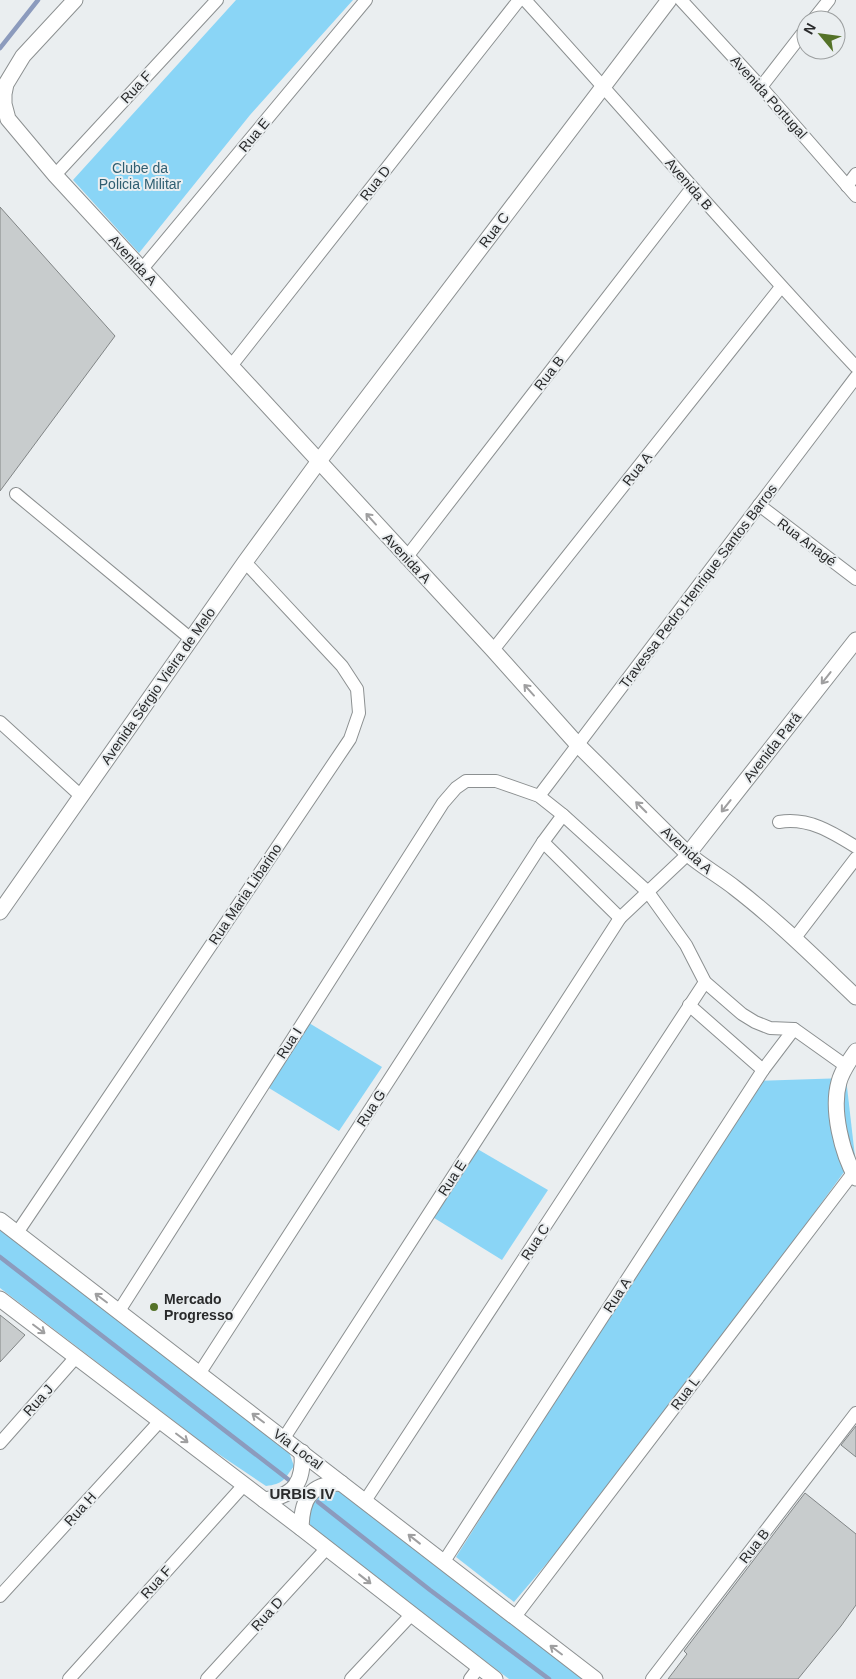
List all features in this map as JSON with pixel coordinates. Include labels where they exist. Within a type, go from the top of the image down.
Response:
[{"type":"street","name":"Avenida A","points":[[75,0],[23,56],[6,84],[4,104],[8,118],[55,175],[406,558],[493,650],[578,745],[688,854],[735,888],[794,939],[856,997]]},
{"type":"street","name":"Rua F","points":[[55,175],[217,0]]},
{"type":"street","name":"Rua E","points":[[142,269],[366,0]]},
{"type":"street","name":"Rua D","points":[[231,366],[519,0]]},
{"type":"street","name":"Avenida B","points":[[524,0],[781,287],[856,367]]},
{"type":"street","name":"Rua C","points":[[319,461],[669,0]]},
{"type":"street","name":"Avenida Portugal","points":[[681,0],[761,87],[856,196]]},
{"type":"street","points":[[761,87],[796,42]]},
{"type":"street","points":[[847,186],[856,174]]},
{"type":"street","name":"Rua B","points":[[406,558],[692,188]]},
{"type":"street","name":"Rua A","points":[[493,650],[781,287]]},
{"type":"street","name":"Travessa Pedro Henrique Santos Barros","points":[[539,796],[856,376]]},
{"type":"street","name":"Avenida Sérgio Vieira de Melo","points":[[0,912],[245,562],[319,461]]},
{"type":"street","points":[[16,494],[191,639]]},
{"type":"street","name":"Rua Anagé","points":[[759,505],[856,579]]},
{"type":"street","name":"Rua Maria Libarino","points":[[17,1233],[350,739],[359,714],[357,689],[342,666],[245,562]]},
{"type":"street","name":"Avenida Pará","points":[[688,854],[856,640]]},
{"type":"street","points":[[0,722],[80,796]]},
{"type":"street","name":"Rua I","points":[[119,1311],[443,803],[456,788],[466,781],[496,781],[539,796]]},
{"type":"street","points":[[539,796],[563,815],[648,892],[686,945],[705,982],[742,1014],[755,1022],[770,1028],[794,1029],[846,1066]]},
{"type":"street","name":"Rua G","points":[[199,1374],[543,842],[563,815]]},
{"type":"street","points":[[779,822],[803,821],[834,833],[856,846]]},
{"type":"street","points":[[543,842],[620,918]]},
{"type":"street","name":"Rua E","points":[[284,1438],[620,918],[688,854]]},
{"type":"street","points":[[794,939],[856,858]]},
{"type":"street","name":"Rua C","points":[[365,1501],[705,982]]},
{"type":"street","points":[[689,1005],[764,1070]]},
{"type":"street","name":"Rua A","points":[[443,1563],[764,1070],[794,1029]]},
{"type":"street","points":[[855,1175],[843,1148],[838,1125],[838,1084],[846,1066],[856,1051]]},
{"type":"street","name":"Rua L","points":[[514,1618],[855,1175]]},
{"type":"street","name":"Via Local","points":[[0,1220],[595,1679]]},
{"type":"street","points":[[0,1299],[301,1528],[411,1615],[474,1673],[495,1679]]},
{"type":"street","name":"Rua J","points":[[0,1443],[76,1358]]},
{"type":"street","name":"Rua B","points":[[652,1679],[856,1413]]},
{"type":"street","name":"Rua H","points":[[0,1596],[160,1421]]},
{"type":"street","points":[[264,1500],[286,1495],[293,1489],[302,1471],[302,1452]]},
{"type":"street","points":[[301,1528],[303,1508],[306,1498],[311,1492],[319,1486],[341,1482]]},
{"type":"street","name":"Rua F","points":[[69,1679],[244,1485]]},
{"type":"street","name":"Rua D","points":[[207,1679],[326,1549]]},
{"type":"street","points":[[351,1679],[411,1615]]},
{"type":"green space","name":"Clube da Policia Militar","points":[[236,0],[353,0],[250,115],[139,253],[73,180]]},
{"type":"green space","points":[[309,1023],[382,1067],[339,1131],[269,1088]]},
{"type":"green space","points":[[846,1078],[855,1157],[627,1469],[514,1602],[456,1557],[757,1081]]},
{"type":"green space","points":[[474,1147],[548,1190],[502,1260],[431,1216]]},
{"type":"green space","points":[[0,1226],[289,1452],[294,1466],[285,1478],[276,1484],[266,1486],[208,1447],[0,1288]]},
{"type":"green space","points":[[333,1489],[351,1496],[591,1679],[509,1679],[312,1530],[308,1518],[308,1507],[317,1493]]},
{"type":"building","points":[[0,207],[115,336],[0,491]]},
{"type":"building","points":[[0,1315],[25,1335],[0,1362]]},
{"type":"building","points":[[856,1426],[856,1457],[841,1445]]},
{"type":"building","points":[[805,1493],[856,1534],[856,1605],[841,1626],[798,1679],[668,1679],[687,1654],[684,1651]]},
{"type":"waterway","points":[[0,48],[38,0]]},
{"type":"waterway","points":[[0,1257],[289,1480]]},
{"type":"waterway","points":[[318,1502],[430,1590],[549,1679]]},
{"type":"place","name":"Mercado Progresso","points":[[154,1307]]},
{"type":"district","name":"URBIS IV","points":[[302,1494]]}]
